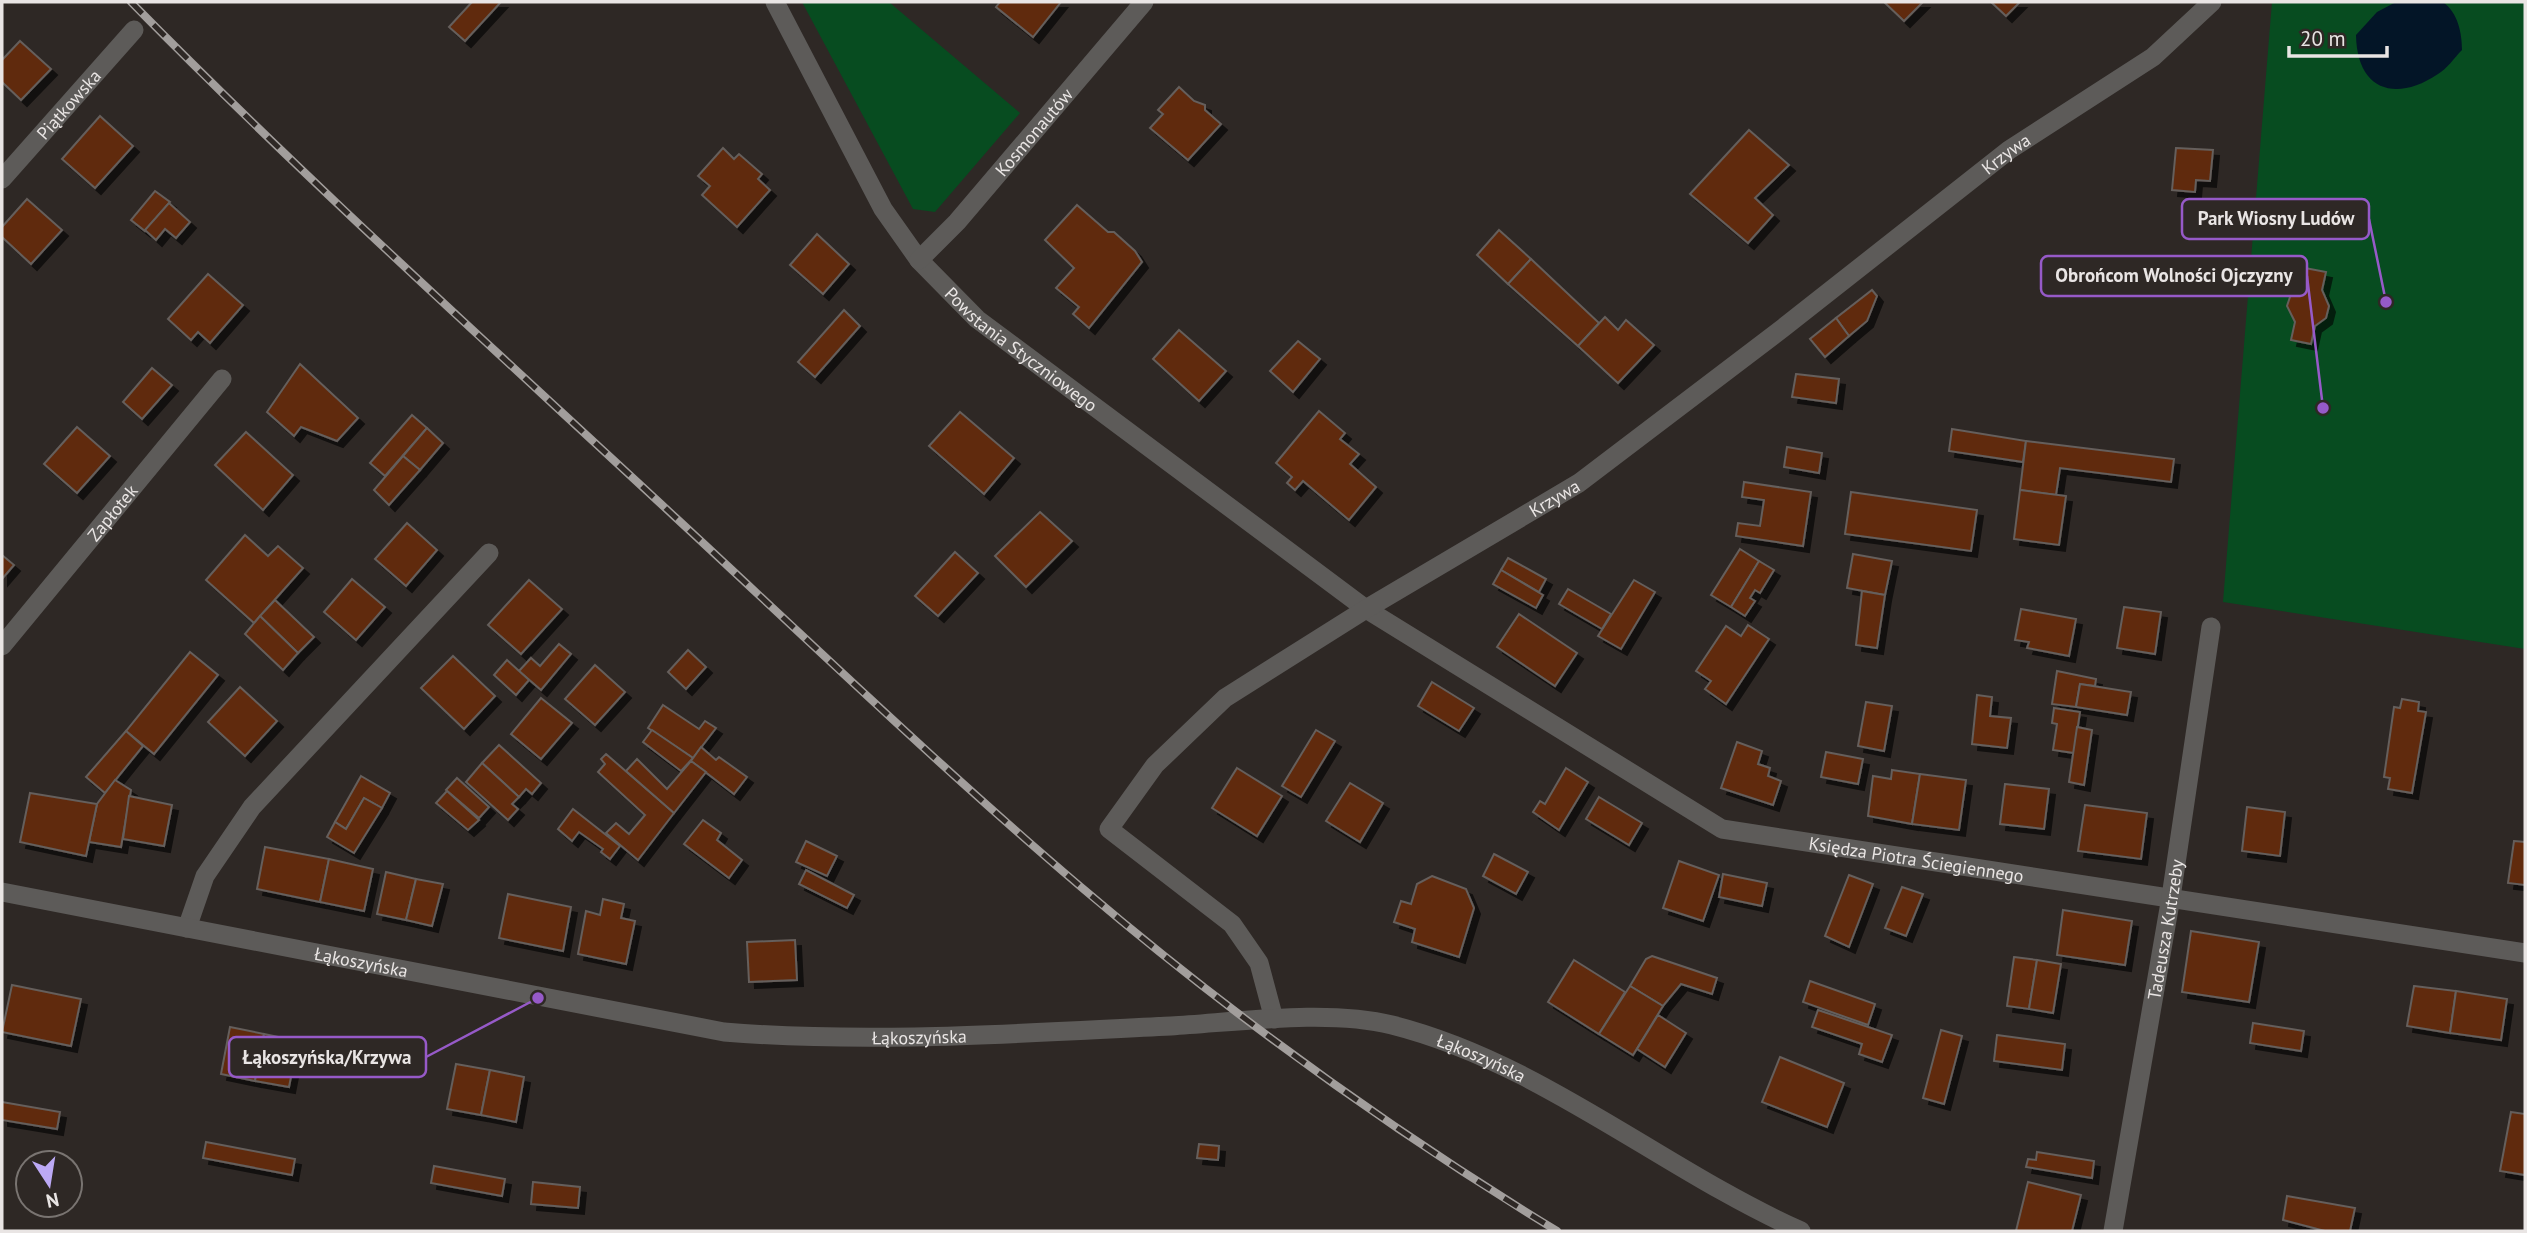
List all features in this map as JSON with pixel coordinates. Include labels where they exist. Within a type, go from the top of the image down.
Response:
[{"type":"street","name":"Powstania Styczniowego","points":[[775,2],[883,208],[919,260],[977,319],[1366,609]]},
{"type":"street","name":"Kosmonautów","points":[[919,260],[957,222],[1144,2]]},
{"type":"street","name":"Krzywa","points":[[1274,1019],[1259,963],[1232,924],[1109,829],[1155,765],[1225,698],[1366,609],[1579,483],[2010,150],[2153,57],[2212,2]]},
{"type":"street","name":"Piątkowska","points":[[2,179],[134,30]]},
{"type":"street","name":"Zapłotek","points":[[2,646],[222,379]]},
{"type":"street","points":[[187,928],[205,876],[252,807],[489,553]]},
{"type":"street","name":"Księdza Piotra Ściegiennego","points":[[1366,609],[1722,829],[2525,953]]},
{"type":"street","name":"Tadeusza Kutrzeby","points":[[2113,1231],[2171,897],[2211,626]]},
{"type":"street","name":"Łąkoszyńska","points":[[2,892],[724,1032],[798,1038],[877,1039],[1274,1019],[1366,1020],[1433,1037],[1466,1049],[1570,1102],[1801,1231]]},
{"type":"green space","points":[[802,2],[889,2],[1020,113],[935,212],[913,209]]},
{"type":"green space","points":[[2272,2],[2525,2],[2525,649],[2223,602]]},
{"type":"water","points":[[2396,2],[2443,2],[2458,24],[2462,50],[2438,74],[2407,88],[2393,89],[2381,86],[2371,79],[2363,68],[2356,35],[2377,12]]},
{"type":"building","points":[[472,2],[501,2],[465,41],[449,27]]},
{"type":"building","points":[[1000,2],[1061,2],[1033,37],[996,7]]},
{"type":"building","points":[[1884,2],[1923,2],[1904,21]]},
{"type":"building","points":[[1991,2],[2020,2],[2006,16]]},
{"type":"building","points":[[20,41],[51,69],[21,100],[2,82],[2,60]]},
{"type":"building","points":[[1179,87],[1194,101],[1205,105],[1205,110],[1221,124],[1188,160],[1150,128],[1163,114],[1158,110]]},
{"type":"building","points":[[100,116],[133,146],[95,188],[62,159]]},
{"type":"building","points":[[1749,130],[1789,165],[1755,198],[1773,215],[1748,243],[1690,194]]},
{"type":"building","points":[[723,148],[734,159],[739,154],[762,174],[758,179],[770,190],[737,227],[702,195],[710,186],[698,176]]},
{"type":"building","points":[[2176,148],[2213,150],[2210,181],[2196,180],[2195,192],[2172,190]]},
{"type":"building","points":[[155,191],[170,202],[145,231],[131,220]]},
{"type":"building","points":[[27,199],[62,230],[31,264],[2,237],[2,227]]},
{"type":"building","points":[[169,203],[190,222],[176,238],[165,229],[156,240],[145,230]]},
{"type":"building","points":[[1077,205],[1108,232],[1114,232],[1135,251],[1142,262],[1089,328],[1073,314],[1079,307],[1056,288],[1074,268],[1045,240]]},
{"type":"building","points":[[1499,230],[1531,259],[1508,284],[1477,255]]},
{"type":"building","points":[[817,234],[849,264],[823,294],[790,265]]},
{"type":"building","points":[[1531,259],[1599,323],[1578,346],[1508,284]]},
{"type":"building","points":[[2305,268],[2326,272],[2322,290],[2329,306],[2326,318],[2315,326],[2311,344],[2291,340],[2295,322],[2287,306],[2291,294],[2301,286]]},
{"type":"building","points":[[208,274],[243,305],[210,343],[198,332],[191,340],[168,319]]},
{"type":"building","points":[[1872,290],[1877,296],[1867,321],[1849,336],[1836,318]]},
{"type":"building","points":[[844,310],[860,326],[815,377],[798,362]]},
{"type":"building","points":[[1605,317],[1618,330],[1626,320],[1654,345],[1618,383],[1578,346]]},
{"type":"building","points":[[1836,318],[1849,336],[1825,357],[1810,339]]},
{"type":"building","points":[[1179,330],[1226,371],[1199,401],[1153,359]]},
{"type":"building","points":[[1298,341],[1320,359],[1293,392],[1270,371]]},
{"type":"building","points":[[300,364],[358,418],[337,441],[301,427],[294,436],[267,412]]},
{"type":"building","points":[[152,368],[172,385],[142,419],[123,402]]},
{"type":"building","points":[[1796,374],[1839,379],[1836,403],[1792,397]]},
{"type":"building","points":[[1319,411],[1345,433],[1340,439],[1359,454],[1350,464],[1376,487],[1349,520],[1303,481],[1295,490],[1287,483],[1292,477],[1276,463]]},
{"type":"building","points":[[960,412],[1014,458],[984,494],[929,446]]},
{"type":"building","points":[[412,415],[427,428],[385,476],[370,463]]},
{"type":"building","points":[[77,427],[110,456],[77,493],[44,464]]},
{"type":"building","points":[[427,428],[443,443],[420,470],[403,456]]},
{"type":"building","points":[[1952,429],[2026,441],[2023,462],[1949,451]]},
{"type":"building","points":[[246,432],[293,475],[263,510],[215,465]]},
{"type":"building","points":[[2026,441],[2174,459],[2171,482],[2060,468],[2056,495],[2020,490]]},
{"type":"building","points":[[1787,447],[1822,453],[1819,473],[1784,467]]},
{"type":"building","points":[[403,456],[420,470],[389,505],[374,490]]},
{"type":"building","points":[[1744,482],[1811,492],[1803,546],[1736,536],[1738,523],[1760,526],[1764,500],[1742,497]]},
{"type":"building","points":[[2020,490],[2066,496],[2059,545],[2014,539]]},
{"type":"building","points":[[1851,492],[1977,510],[1971,551],[1845,534]]},
{"type":"building","points":[[1040,512],[1072,541],[1026,587],[995,556]]},
{"type":"building","points":[[407,523],[437,550],[406,586],[375,559]]},
{"type":"building","points":[[245,535],[268,556],[278,546],[303,568],[254,623],[206,580]]},
{"type":"building","points":[[1740,549],[1759,561],[1731,607],[1711,595]]},
{"type":"building","points":[[955,552],[978,573],[938,616],[915,596]]},
{"type":"building","points":[[1853,554],[1892,561],[1885,595],[1847,588]]},
{"type":"building","points":[[2,555],[14,565],[2,579]]},
{"type":"building","points":[[1508,558],[1546,579],[1539,592],[1501,570]]},
{"type":"building","points":[[1759,561],[1774,570],[1760,593],[1755,590],[1750,598],[1755,601],[1745,616],[1731,607]]},
{"type":"building","points":[[1501,570],[1543,595],[1536,608],[1493,584]]},
{"type":"building","points":[[352,579],[385,607],[356,640],[324,612]]},
{"type":"building","points":[[529,580],[562,609],[521,654],[488,625]]},
{"type":"building","points":[[1634,580],[1655,592],[1621,649],[1598,636]]},
{"type":"building","points":[[1568,589],[1611,614],[1602,629],[1559,604]]},
{"type":"building","points":[[1862,591],[1885,595],[1877,648],[1856,645]]},
{"type":"building","points":[[275,600],[314,637],[298,653],[260,616]]},
{"type":"building","points":[[2124,607],[2161,612],[2155,654],[2117,648]]},
{"type":"building","points":[[2021,609],[2076,619],[2069,656],[2027,648],[2029,642],[2015,640]]},
{"type":"building","points":[[1519,614],[1577,653],[1555,686],[1497,647]]},
{"type":"building","points":[[260,616],[298,653],[283,670],[245,634]]},
{"type":"building","points":[[1748,625],[1769,639],[1726,704],[1705,689],[1711,681],[1696,671],[1726,626],[1741,636]]},
{"type":"building","points":[[559,644],[571,654],[541,690],[519,671],[531,658],[540,666]]},
{"type":"building","points":[[688,650],[706,667],[686,689],[668,672]]},
{"type":"building","points":[[190,652],[218,675],[154,754],[126,731]]},
{"type":"building","points":[[453,656],[495,696],[464,729],[421,688]]},
{"type":"building","points":[[507,660],[529,680],[516,695],[494,675]]},
{"type":"building","points":[[595,665],[625,692],[595,725],[565,699]]},
{"type":"building","points":[[2057,671],[2096,679],[2095,686],[2080,684],[2076,707],[2052,704]]},
{"type":"building","points":[[1432,682],[1474,708],[1459,731],[1418,706]]},
{"type":"building","points":[[2080,684],[2131,692],[2127,715],[2076,707]]},
{"type":"building","points":[[240,687],[277,721],[245,756],[208,722]]},
{"type":"building","points":[[1977,695],[1992,697],[1990,716],[2011,718],[2007,748],[1972,744]]},
{"type":"building","points":[[541,698],[572,723],[541,759],[511,734]]},
{"type":"building","points":[[2402,699],[2419,702],[2418,711],[2426,712],[2412,793],[2388,789],[2390,778],[2384,777],[2394,707],[2400,708]]},
{"type":"building","points":[[1866,702],[1892,706],[1884,751],[1858,746]]},
{"type":"building","points":[[663,705],[699,729],[705,721],[716,728],[693,758],[648,728]]},
{"type":"building","points":[[2054,708],[2080,712],[2074,753],[2053,750],[2057,724],[2052,723]]},
{"type":"building","points":[[2077,727],[2092,730],[2084,785],[2069,782]]},
{"type":"building","points":[[652,730],[693,758],[681,771],[643,742]]},
{"type":"building","points":[[1316,730],[1335,741],[1301,797],[1282,786]]},
{"type":"building","points":[[126,731],[143,746],[105,793],[86,777]]},
{"type":"building","points":[[1737,742],[1762,751],[1758,764],[1770,768],[1768,776],[1781,781],[1773,805],[1721,788]]},
{"type":"building","points":[[499,745],[541,783],[532,794],[526,789],[519,797],[482,763]]},
{"type":"building","points":[[701,747],[716,760],[719,757],[747,777],[734,794],[691,761]]},
{"type":"building","points":[[1826,752],[1863,759],[1858,784],[1821,777]]},
{"type":"building","points":[[606,754],[674,813],[638,860],[606,833],[616,823],[629,834],[645,815],[598,772],[605,764],[601,759]]},
{"type":"building","points":[[637,759],[667,789],[691,761],[706,772],[674,813],[626,771]]},
{"type":"building","points":[[482,763],[519,797],[512,804],[518,809],[508,820],[466,782]]},
{"type":"building","points":[[1237,768],[1282,796],[1257,836],[1212,808]]},
{"type":"building","points":[[1566,768],[1588,782],[1559,830],[1533,812],[1540,801],[1545,804]]},
{"type":"building","points":[[1892,770],[1920,774],[1912,824],[1868,816],[1873,776],[1891,779]]},
{"type":"building","points":[[1920,774],[1966,780],[1959,830],[1912,824]]},
{"type":"building","points":[[361,776],[390,793],[382,808],[364,798],[346,829],[335,822]]},
{"type":"building","points":[[457,778],[489,807],[479,818],[446,790]]},
{"type":"building","points":[[115,780],[131,790],[121,847],[89,842],[97,804]]},
{"type":"building","points":[[1350,783],[1383,803],[1360,842],[1326,821]]},
{"type":"building","points":[[2005,784],[2049,789],[2044,829],[2000,824]]},
{"type":"building","points":[[447,791],[479,820],[468,830],[436,803]]},
{"type":"building","points":[[30,793],[97,804],[86,856],[20,842]]},
{"type":"building","points":[[129,796],[172,805],[164,846],[123,839]]},
{"type":"building","points":[[1599,797],[1642,823],[1629,845],[1586,819]]},
{"type":"building","points":[[364,798],[382,808],[354,853],[327,837],[335,822],[346,829]]},
{"type":"building","points":[[2085,805],[2147,813],[2141,859],[2078,851]]},
{"type":"building","points":[[2247,807],[2285,812],[2280,856],[2242,851]]},
{"type":"building","points":[[573,809],[620,846],[610,859],[601,852],[603,849],[579,832],[572,841],[558,829]]},
{"type":"building","points":[[703,820],[721,833],[717,840],[742,860],[729,878],[684,844]]},
{"type":"building","points":[[806,841],[837,856],[827,876],[796,862]]},
{"type":"building","points":[[2514,841],[2525,842],[2525,885],[2508,883]]},
{"type":"building","points":[[265,847],[329,859],[320,902],[257,889]]},
{"type":"building","points":[[1494,854],[1528,872],[1516,894],[1483,876]]},
{"type":"building","points":[[329,859],[373,869],[364,911],[320,902]]},
{"type":"building","points":[[1679,861],[1719,875],[1703,921],[1663,908]]},
{"type":"building","points":[[806,870],[854,895],[847,908],[799,884]]},
{"type":"building","points":[[386,872],[416,879],[406,920],[377,914]]},
{"type":"building","points":[[1723,874],[1767,883],[1762,906],[1719,897]]},
{"type":"building","points":[[1849,875],[1873,884],[1849,947],[1825,936]]},
{"type":"building","points":[[1432,876],[1466,889],[1474,908],[1459,957],[1412,942],[1415,929],[1394,922],[1401,901],[1411,904],[1417,884]]},
{"type":"building","points":[[416,879],[443,884],[432,926],[406,920]]},
{"type":"building","points":[[1902,887],[1923,894],[1906,936],[1885,928]]},
{"type":"building","points":[[508,894],[571,907],[563,951],[499,938]]},
{"type":"building","points":[[603,899],[624,904],[621,918],[635,921],[626,964],[578,954],[586,911],[600,915]]},
{"type":"building","points":[[2063,910],[2132,921],[2125,965],[2057,955]]},
{"type":"building","points":[[2191,931],[2259,942],[2249,1002],[2182,992]]},
{"type":"building","points":[[795,940],[797,980],[749,982],[747,942]]},
{"type":"building","points":[[1652,956],[1717,978],[1712,994],[1681,984],[1663,1006],[1630,986],[1646,959]]},
{"type":"building","points":[[2014,957],[2037,960],[2029,1009],[2007,1006]]},
{"type":"building","points":[[1574,960],[1625,992],[1599,1034],[1548,1002]]},
{"type":"building","points":[[2037,960],[2061,964],[2053,1013],[2029,1009]]},
{"type":"building","points":[[1810,981],[1875,1004],[1868,1025],[1803,1002]]},
{"type":"building","points":[[12,985],[81,999],[71,1046],[2,1032]]},
{"type":"building","points":[[1630,986],[1663,1006],[1633,1055],[1599,1034]]},
{"type":"building","points":[[2414,986],[2456,991],[2450,1033],[2407,1026]]},
{"type":"building","points":[[2456,991],[2507,999],[2501,1040],[2450,1033]]},
{"type":"building","points":[[1818,1010],[1892,1035],[1882,1062],[1859,1054],[1862,1044],[1812,1027]]},
{"type":"building","points":[[1658,1015],[1686,1033],[1665,1067],[1637,1049]]},
{"type":"building","points":[[2253,1023],[2304,1031],[2301,1051],[2250,1043]]},
{"type":"building","points":[[230,1027],[264,1034],[255,1081],[221,1074]]},
{"type":"building","points":[[1941,1030],[1962,1036],[1944,1104],[1923,1098]]},
{"type":"building","points":[[264,1034],[298,1041],[289,1087],[255,1081]]},
{"type":"building","points":[[1997,1035],[2065,1044],[2062,1070],[1994,1061]]},
{"type":"building","points":[[1780,1057],[1844,1083],[1827,1127],[1762,1102]]},
{"type":"building","points":[[456,1064],[490,1070],[481,1115],[447,1109]]},
{"type":"building","points":[[490,1070],[524,1077],[516,1122],[481,1115]]},
{"type":"building","points":[[2,1102],[60,1112],[57,1129],[2,1120]]},
{"type":"building","points":[[2511,1112],[2525,1114],[2525,1175],[2500,1171]]},
{"type":"building","points":[[206,1142],[295,1159],[292,1175],[203,1158]]},
{"type":"building","points":[[1199,1144],[1219,1146],[1218,1160],[1197,1158]]},
{"type":"building","points":[[2037,1152],[2094,1161],[2092,1178],[2026,1167],[2028,1159],[2036,1160]]},
{"type":"building","points":[[434,1166],[505,1179],[502,1196],[431,1183]]},
{"type":"building","points":[[533,1182],[580,1187],[578,1208],[531,1204]]},
{"type":"building","points":[[2028,1182],[2081,1195],[2072,1231],[2016,1231]]},
{"type":"building","points":[[2287,1196],[2355,1208],[2350,1231],[2325,1231],[2283,1220]]},
{"type":"railway","points":[[131,2],[264,134],[400,262],[926,750],[1081,887],[1195,980],[1312,1068],[1433,1152],[1557,1231]]},
{"type":"place","name":"Park Wiosny Ludów","points":[[2386,302]]},
{"type":"place","name":"Obrońcom Wolności Ojczyzny","points":[[2323,408]]},
{"type":"place","name":"Łąkoszyńska/Krzywa","points":[[538,998]]}]
